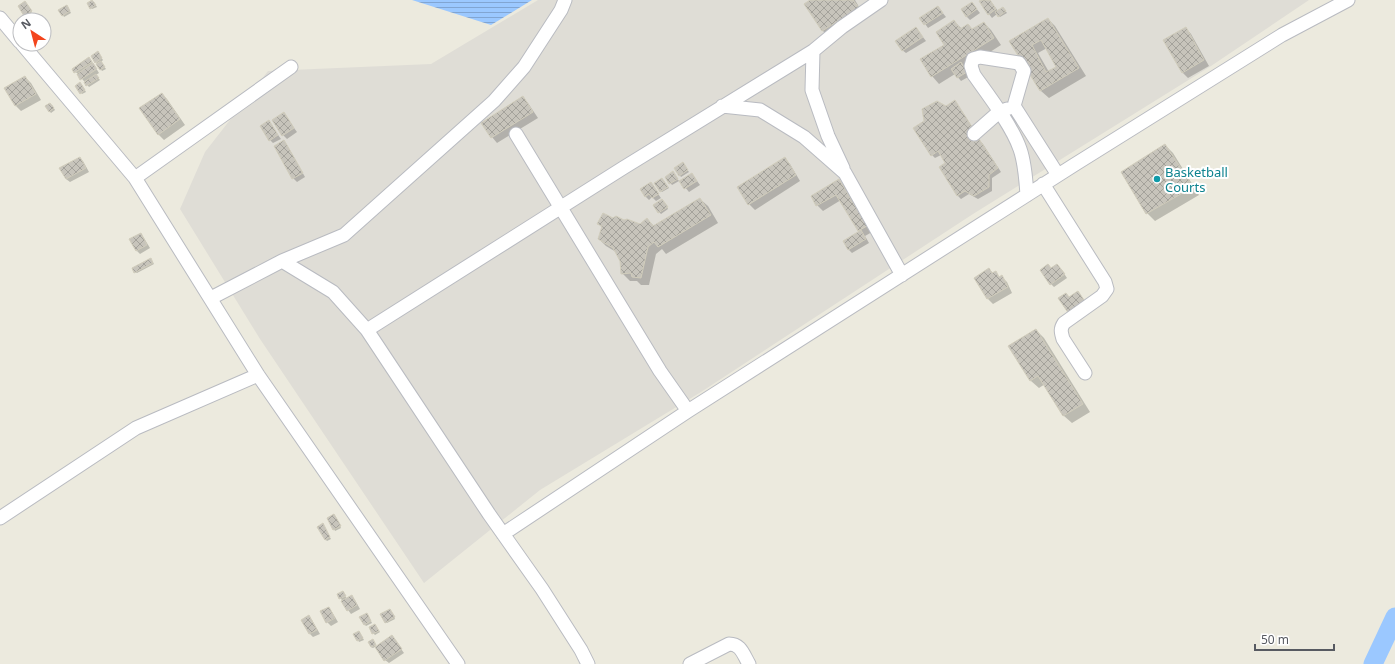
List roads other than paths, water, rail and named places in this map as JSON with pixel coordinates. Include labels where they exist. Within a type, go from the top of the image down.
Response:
[{"type":"street","points":[[210,298],[282,261],[344,235],[494,101],[524,67],[561,10],[565,0]]},
{"type":"street","points":[[367,330],[813,50],[842,27],[881,0]]},
{"type":"street","points":[[503,534],[688,411],[1058,175],[1276,39],[1348,0]]},
{"type":"street","points":[[0,18],[12,32]]},
{"type":"street","points":[[813,50],[812,90],[828,136],[845,173],[902,275]]},
{"type":"street","points":[[29,52],[135,178],[258,375],[458,664]]},
{"type":"street","points":[[1027,195],[1026,175],[1020,149],[999,112],[974,75],[971,66],[973,59],[980,57],[1019,63],[1024,71],[1014,106],[1058,175]]},
{"type":"street","points":[[135,178],[291,67]]},
{"type":"street","points":[[722,106],[760,110],[804,137],[845,173]]},
{"type":"street","points":[[974,134],[999,112],[1014,106]]},
{"type":"street","points":[[516,134],[660,371],[688,411]]},
{"type":"street","points":[[1044,184],[1105,282],[1107,289],[1102,296],[1064,323],[1061,328],[1063,339],[1085,373]]},
{"type":"street","points":[[282,261],[333,292],[367,330],[503,534],[542,589],[581,650],[588,664]]},
{"type":"street","points":[[0,518],[136,428],[258,375]]},
{"type":"street","points":[[690,664],[728,644],[735,644],[741,650],[749,664]]},
{"type":"street","points":[[574,664],[582,662],[588,664]]},
{"type":"water","points":[[412,0],[532,0],[491,25]]},
{"type":"waterway","points":[[1373,664],[1395,617]]},
{"type":"place","name":"Basketball Courts","points":[[1157,179]]}]
